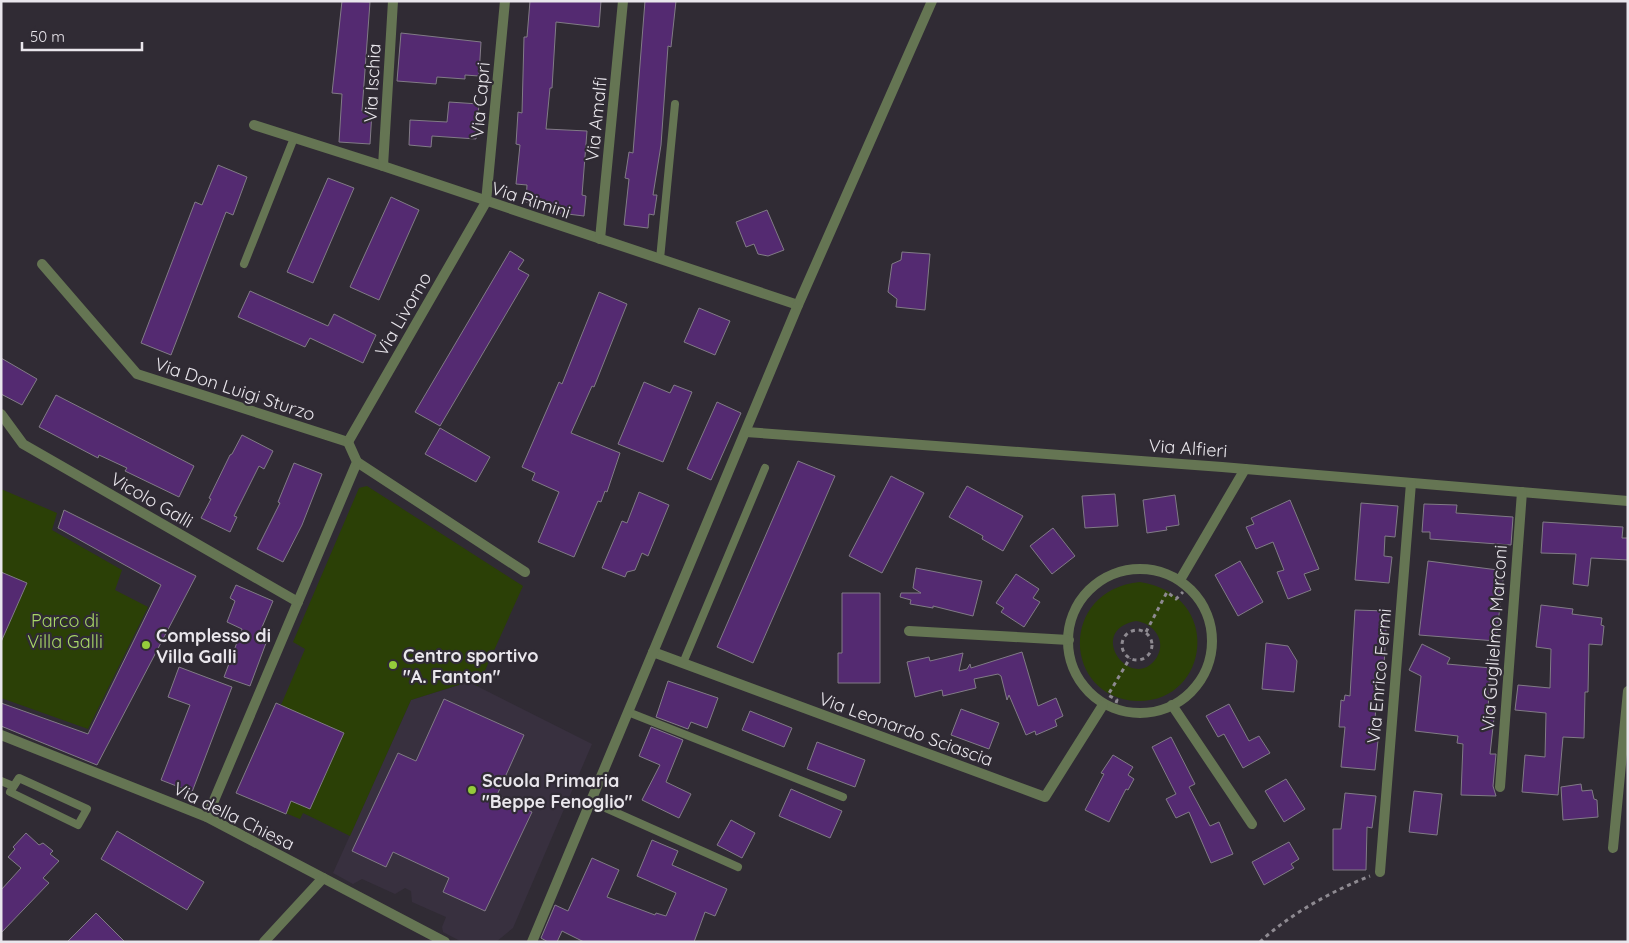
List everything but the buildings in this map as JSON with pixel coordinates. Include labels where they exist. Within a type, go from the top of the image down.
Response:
[{"type":"street","name":"Via Ischia","points":[[383,166],[393,1]]},
{"type":"street","name":"Via Capri","points":[[486,202],[505,1]]},
{"type":"street","name":"Via Amalfi","points":[[600,239],[624,1]]},
{"type":"street","points":[[532,942],[798,304],[932,1]]},
{"type":"street","name":"Via Rimini","points":[[254,125],[798,304]]},
{"type":"street","name":"Via Livorno","points":[[348,442],[486,202]]},
{"type":"street","name":"Via Don Luigi Sturzo","points":[[42,264],[137,374],[348,442]]},
{"type":"street","name":"Vicolo Galli","points":[[1,414],[23,444],[298,602]]},
{"type":"street","name":"Via Alfieri","points":[[746,432],[1245,469],[1628,501]]},
{"type":"street","points":[[348,442],[356,462],[525,572]]},
{"type":"street","points":[[207,818],[356,462]]},
{"type":"street","points":[[1184,584],[1245,469]]},
{"type":"street","name":"Via Enrico Fermi","points":[[1380,872],[1411,483]]},
{"type":"street","name":"Via Guglielmo Marconi","points":[[1500,787],[1522,492]]},
{"type":"street","points":[[1134,569],[1158,571],[1184,584],[1196,595],[1207,613],[1212,634],[1211,656],[1203,676],[1190,693],[1172,705],[1153,711],[1132,712],[1109,706],[1077,676],[1069,653],[1069,629],[1076,607],[1091,588],[1111,575],[1134,569]]},
{"type":"street","points":[[909,630],[1069,640]]},
{"type":"street","name":"Via Leonardo Sciascia","points":[[653,652],[1045,797],[1109,706]]},
{"type":"street","points":[[1613,848],[1628,691]]},
{"type":"street","points":[[1172,705],[1252,824]]},
{"type":"street","name":"Via della Chiesa","points":[[1,735],[207,818],[445,942]]},
{"type":"street","points":[[264,942],[323,878]]},
{"type":"lane","points":[[660,259],[675,104]]},
{"type":"lane","points":[[244,264],[294,138]]},
{"type":"lane","points":[[683,663],[765,468]]},
{"type":"lane","points":[[628,712],[843,797]]},
{"type":"lane","points":[[19,778],[87,810],[78,825],[10,792],[13,786],[19,778]]},
{"type":"lane","points":[[1,780],[13,786]]},
{"type":"lane","points":[[590,801],[738,867]]},
{"type":"path","points":[[1146,632],[1167,592],[1176,599],[1184,584]]},
{"type":"path","points":[[1141,630],[1146,632],[1152,640],[1152,650],[1145,658],[1130,658],[1123,650],[1123,640],[1130,632],[1141,630]]},
{"type":"path","points":[[1109,706],[1117,700],[1108,695],[1130,658]]},
{"type":"path","points":[[1260,942],[1276,926],[1353,882],[1380,872]]},
{"type":"shaded area","name":"Scuola Primaria \"Beppe Fenoglio\"","points":[[469,682],[592,744],[513,928],[496,942],[462,942],[443,932],[442,927],[446,917],[412,902],[411,891],[405,888],[395,894],[362,879],[353,884],[333,873],[411,700]]},
{"type":"green space","name":"Centro sportivo \"A. Fanton\"","points":[[367,486],[523,586],[478,686],[468,682],[411,700],[350,836],[303,813],[300,819],[236,793],[276,703],[281,705],[305,649],[293,642],[359,488]]},
{"type":"green space","name":"Parco di Villa Galli","points":[[1,489],[57,513],[52,530],[122,570],[115,590],[148,607],[88,729],[1,698]]},
{"type":"green space","points":[[1140,582],[1167,591],[1185,606],[1195,626],[1197,647],[1192,668],[1180,685],[1162,697],[1137,701],[1113,695],[1095,682],[1084,664],[1080,643],[1084,622],[1095,604],[1113,589]],"holes":[[[1136,621],[1142,622],[1157,633],[1160,651],[1147,667],[1136,669],[1126,665],[1118,657],[1113,647],[1114,636],[1121,627]]]},
{"type":"place","name":"Complesso di Villa Galli","points":[[146,645]]},
{"type":"place","name":"Centro sportivo \"A. Fanton\"","points":[[393,665]]},
{"type":"place","name":"Scuola Primaria \"Beppe Fenoglio\"","points":[[472,790]]}]
